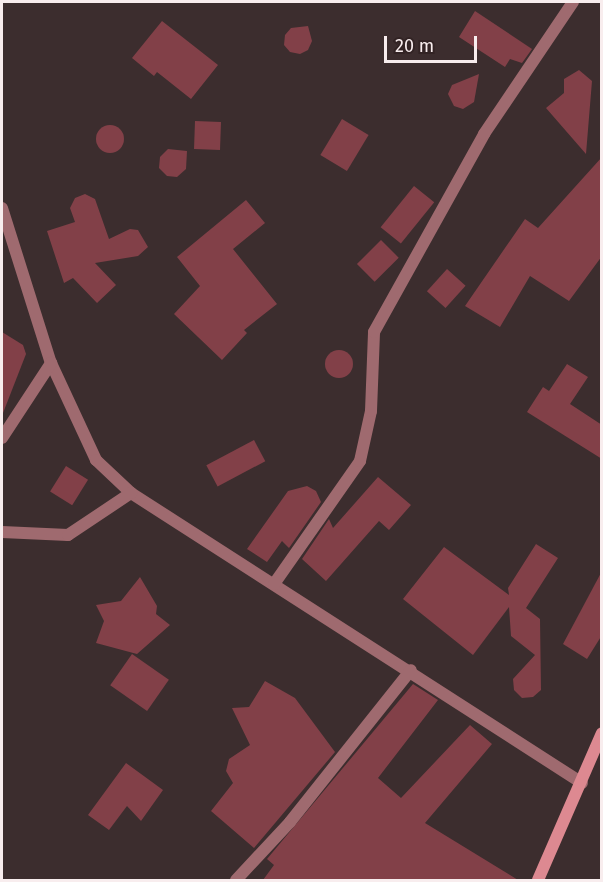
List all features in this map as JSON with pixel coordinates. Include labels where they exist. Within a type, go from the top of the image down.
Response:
[{"type":"main road","points":[[538,880],[602,733]]},
{"type":"street","points":[[274,584],[360,461],[371,411],[374,332],[484,134],[573,2]]},
{"type":"street","points":[[2,208],[51,363],[96,460],[131,493],[411,670],[582,783]]},
{"type":"street","points":[[2,438],[51,363]]},
{"type":"street","points":[[2,532],[68,535],[131,493]]},
{"type":"street","points":[[236,880],[290,822],[411,670]]},
{"type":"building","points":[[475,11],[532,49],[522,63],[510,59],[505,67],[459,37]]},
{"type":"building","points":[[162,21],[218,65],[191,99],[157,72],[154,76],[132,58]]},
{"type":"building","points":[[308,26],[312,41],[308,50],[300,54],[290,52],[284,45],[285,35],[291,28]]},
{"type":"building","points":[[579,70],[592,81],[586,154],[546,108],[564,93],[564,79]]},
{"type":"building","points":[[479,74],[474,102],[463,109],[454,106],[448,94],[452,85]]},
{"type":"building","points":[[342,119],[369,135],[347,171],[320,155]]},
{"type":"building","points":[[195,121],[221,122],[220,150],[194,149]]},
{"type":"building","points":[[110,125],[120,129],[124,139],[120,149],[110,153],[100,149],[96,139],[100,129]]},
{"type":"building","points":[[168,149],[187,151],[186,169],[177,177],[167,176],[159,168],[160,157]]},
{"type":"building","points":[[602,157],[602,256],[569,301],[530,276],[500,327],[465,306],[525,219],[538,228]]},
{"type":"building","points":[[414,186],[434,202],[401,244],[381,227]]},
{"type":"building","points":[[85,194],[95,199],[109,239],[130,229],[138,230],[148,247],[138,256],[95,263],[116,285],[97,303],[73,278],[64,283],[47,231],[75,222],[70,208],[75,198]]},
{"type":"building","points":[[246,200],[265,223],[233,249],[277,304],[244,330],[247,333],[222,360],[174,314],[200,286],[177,257]]},
{"type":"building","points":[[381,240],[399,258],[375,282],[357,264]]},
{"type":"building","points":[[447,269],[466,286],[446,308],[427,291]]},
{"type":"building","points":[[2,332],[23,345],[26,354],[3,413]]},
{"type":"building","points":[[339,350],[349,354],[353,364],[349,374],[339,378],[329,374],[325,364],[329,354]]},
{"type":"building","points":[[567,364],[588,377],[570,404],[602,425],[602,459],[527,412],[543,387],[549,391]]},
{"type":"building","points":[[254,440],[265,461],[218,487],[206,465]]},
{"type":"building","points":[[66,466],[88,480],[72,505],[50,491]]},
{"type":"building","points":[[378,477],[411,505],[389,530],[379,521],[326,581],[302,559],[329,519],[333,528]]},
{"type":"building","points":[[307,486],[316,491],[321,502],[289,548],[282,541],[267,562],[247,549],[288,491]]},
{"type":"building","points":[[536,544],[558,558],[526,608],[540,619],[541,690],[533,697],[522,698],[514,690],[513,679],[535,655],[511,636],[509,607],[473,655],[403,599],[444,547],[509,595],[508,588]]},
{"type":"building","points":[[602,571],[602,635],[587,659],[563,644]]},
{"type":"building","points":[[140,577],[157,606],[156,614],[170,625],[137,654],[96,643],[104,621],[96,605],[121,601]]},
{"type":"building","points":[[132,654],[169,680],[147,711],[110,685]]},
{"type":"building","points":[[265,681],[295,698],[335,752],[254,848],[211,811],[233,783],[226,771],[229,759],[250,745],[232,708],[249,707]]},
{"type":"building","points":[[413,684],[438,700],[378,778],[401,798],[470,725],[492,744],[425,823],[518,880],[263,880],[274,865],[267,859]]},
{"type":"building","points":[[126,763],[163,790],[141,821],[127,806],[109,830],[88,815]]}]
